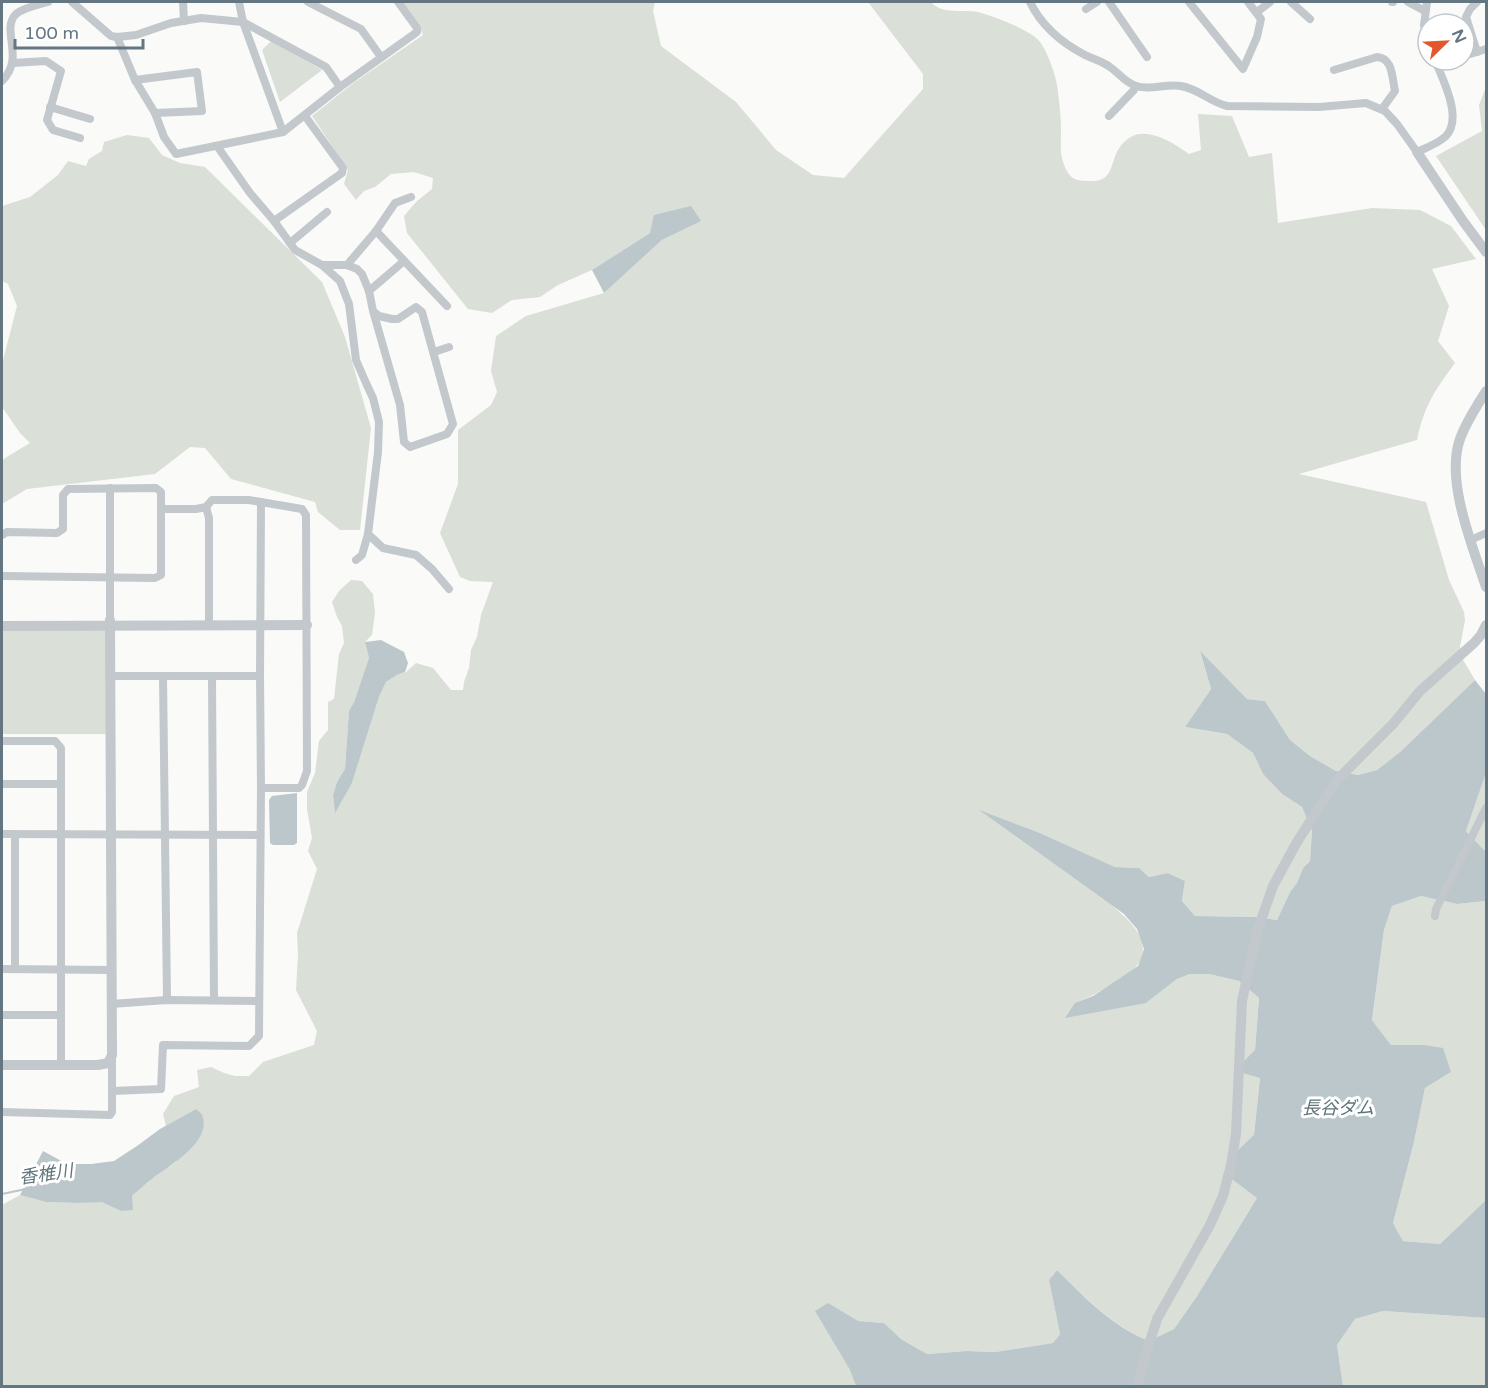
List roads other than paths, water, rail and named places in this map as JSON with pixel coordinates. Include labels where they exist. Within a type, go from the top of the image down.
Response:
[{"type":"street","points":[[2,81],[13,63],[9,24],[14,16],[22,11],[48,2]]},
{"type":"street","points":[[183,2],[184,21]]},
{"type":"street","points":[[239,2],[243,22],[284,132]]},
{"type":"street","points":[[308,2],[361,30],[381,57]]},
{"type":"street","points":[[117,37],[135,80],[176,154],[284,132],[340,87],[417,32],[417,28],[399,2]]},
{"type":"street","points":[[1030,2],[1042,21],[1061,39],[1079,52],[1109,66],[1121,78],[1136,86],[1146,88],[1181,86],[1206,96],[1216,104],[1227,106],[1319,107],[1366,103],[1382,109],[1397,124],[1463,221],[1485,248]]},
{"type":"street","points":[[1086,9],[1097,2]]},
{"type":"street","points":[[1108,2],[1147,57]]},
{"type":"street","points":[[1189,2],[1243,69],[1257,37],[1261,19],[1248,2]]},
{"type":"street","points":[[1257,12],[1270,2]]},
{"type":"street","points":[[1291,2],[1310,19]]},
{"type":"street","points":[[1408,2],[1426,6]]},
{"type":"street","points":[[1477,2],[1466,17],[1477,52],[1486,49]]},
{"type":"street","points":[[76,3],[111,36],[117,37],[135,35],[171,23],[201,18],[243,22],[327,67],[340,87]]},
{"type":"street","points":[[1334,70],[1383,57],[1389,62],[1395,91],[1382,109]]},
{"type":"street","points":[[13,63],[46,61],[61,70],[47,120],[53,130],[80,138]]},
{"type":"street","points":[[135,80],[197,72],[202,111],[155,113]]},
{"type":"street","points":[[1417,152],[1445,138],[1451,129],[1454,115],[1440,72]]},
{"type":"street","points":[[1109,116],[1136,86]]},
{"type":"street","points":[[51,107],[90,119]]},
{"type":"street","points":[[274,221],[342,173],[343,168],[305,116]]},
{"type":"street","points":[[217,146],[250,193],[295,250],[322,265],[339,280],[349,304],[357,360],[374,398],[379,422],[378,452],[368,534],[362,555],[356,560]]},
{"type":"street","points":[[347,265],[396,203],[411,197]]},
{"type":"street","points":[[290,243],[327,212]]},
{"type":"street","points":[[376,231],[447,306]]},
{"type":"street","points":[[369,291],[404,261]]},
{"type":"street","points":[[322,265],[347,265],[362,274],[369,291],[373,311],[400,405],[404,442],[410,447],[447,434],[453,424],[422,312],[416,307],[404,316],[392,319],[379,316],[373,311]]},
{"type":"street","points":[[434,352],[449,347]]},
{"type":"street","points":[[1486,391],[1471,415],[1457,452],[1457,486],[1486,587]]},
{"type":"street","points":[[2,1112],[110,1115],[112,1112],[110,488]]},
{"type":"street","points":[[2,535],[7,532],[57,532],[63,529],[63,495],[68,489],[156,488],[161,492],[161,575],[155,578],[2,576]]},
{"type":"street","points":[[162,509],[196,509],[206,507],[212,500],[249,500],[302,509],[306,515],[307,771],[299,788],[261,788]]},
{"type":"street","points":[[112,1091],[161,1089],[163,1045],[249,1046],[258,1036],[261,502]]},
{"type":"street","points":[[206,507],[209,518],[209,626]]},
{"type":"street","points":[[1471,540],[1486,533]]},
{"type":"street","points":[[368,534],[384,548],[416,555],[449,589]]},
{"type":"street","points":[[2,626],[110,623],[209,626],[307,625]]},
{"type":"street","points":[[1138,1386],[1157,1319],[1210,1225],[1226,1186],[1236,1134],[1242,1001],[1257,932],[1273,886],[1297,842],[1336,781],[1393,724],[1420,691],[1485,633]]},
{"type":"street","points":[[111,676],[260,676]]},
{"type":"street","points":[[163,676],[167,1000]]},
{"type":"street","points":[[212,676],[214,1000]]},
{"type":"street","points":[[2,741],[55,741],[61,748],[61,1065]]},
{"type":"street","points":[[2,784],[61,784]]},
{"type":"street","points":[[1435,912],[1486,808]]},
{"type":"street","points":[[2,834],[260,835]]},
{"type":"street","points":[[15,834],[15,969]]},
{"type":"street","points":[[2,969],[111,970]]},
{"type":"street","points":[[111,1004],[167,1000],[258,1001]]},
{"type":"street","points":[[2,1015],[61,1015]]},
{"type":"street","points":[[2,1065],[98,1065],[108,1063],[112,1055]]},
{"type":"water","points":[[691,206],[701,221],[662,240],[604,293],[592,270],[650,233],[654,215]]},
{"type":"water","points":[[381,640],[404,652],[408,663],[405,672],[386,682],[379,697],[352,783],[335,813],[333,795],[337,782],[345,769],[349,711],[369,658],[365,642]]},
{"type":"water","name":"長谷ダム","points":[[1200,651],[1247,699],[1265,701],[1290,740],[1310,756],[1336,771],[1358,775],[1377,770],[1400,752],[1475,680],[1486,694],[1486,773],[1466,831],[1484,850],[1486,849],[1486,901],[1457,904],[1421,896],[1392,906],[1384,930],[1372,1020],[1391,1045],[1424,1045],[1443,1048],[1451,1072],[1425,1088],[1393,1223],[1403,1241],[1440,1244],[1486,1202],[1486,1318],[1383,1311],[1355,1319],[1337,1345],[1343,1386],[856,1386],[849,1368],[815,1311],[828,1303],[858,1321],[884,1323],[901,1339],[927,1354],[966,1351],[995,1352],[1053,1343],[1060,1334],[1049,1280],[1057,1270],[1111,1319],[1135,1335],[1149,1341],[1174,1329],[1257,1198],[1232,1179],[1237,1151],[1254,1135],[1260,1078],[1243,1073],[1243,1062],[1255,1050],[1259,998],[1239,981],[1209,974],[1190,974],[1177,979],[1146,1003],[1065,1018],[1075,1003],[1093,996],[1138,966],[1144,949],[1137,929],[1124,914],[979,810],[1040,833],[1115,867],[1139,868],[1149,877],[1168,873],[1185,881],[1182,901],[1195,916],[1255,917],[1277,920],[1303,868],[1310,861],[1312,831],[1302,807],[1282,794],[1263,774],[1253,753],[1227,734],[1185,727],[1211,689]]},
{"type":"water","points":[[297,793],[297,843],[273,845],[270,843],[269,800],[272,796]]},
{"type":"water","points":[[196,1109],[202,1115],[204,1125],[196,1143],[188,1152],[132,1196],[133,1210],[121,1211],[102,1202],[46,1202],[20,1195],[43,1151],[67,1164],[114,1161],[160,1129]]},
{"type":"waterway","name":"香椎川","points":[[2,1194],[26,1189]]}]
